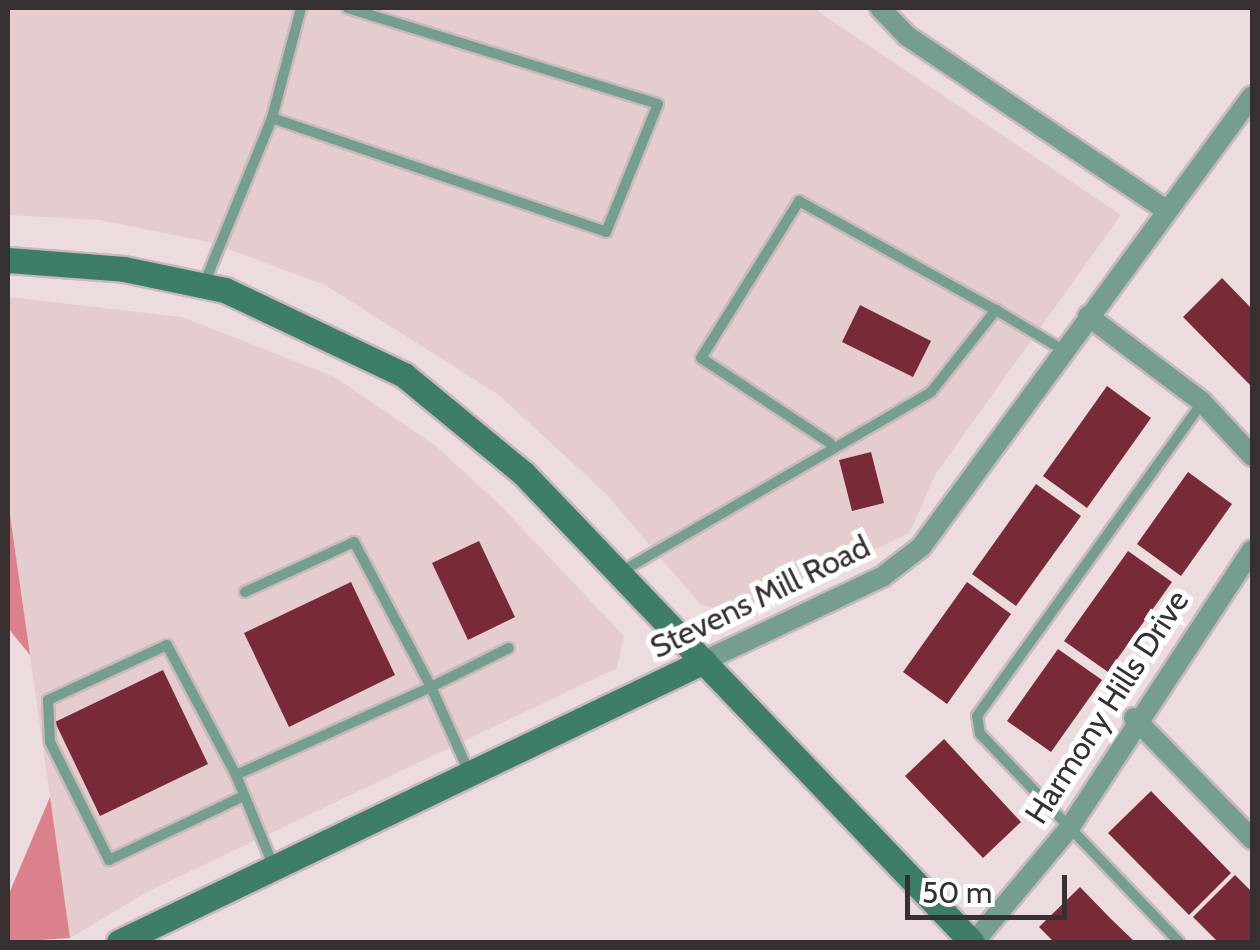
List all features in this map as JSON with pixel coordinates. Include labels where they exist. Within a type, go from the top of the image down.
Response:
[{"type":"street","points":[[880,8],[907,36],[1167,211]]},
{"type":"street","name":"Stevens Mill Road","points":[[120,942],[906,561],[1252,96]]},
{"type":"street","points":[[8,260],[204,285],[320,328],[404,374],[481,433],[973,942]]},
{"type":"street","points":[[1088,316],[1202,402],[1252,456]]},
{"type":"street","name":"Harmony Hills Drive","points":[[973,942],[1070,827],[1134,718],[1252,550]]},
{"type":"street","points":[[1134,718],[1252,839]]},
{"type":"lane","points":[[204,285],[272,118],[301,8]]},
{"type":"lane","points":[[272,118],[606,232],[658,104],[348,8]]},
{"type":"lane","points":[[830,443],[701,358],[799,200],[1062,350]]},
{"type":"lane","points":[[619,572],[830,443],[931,392],[996,310]]},
{"type":"lane","points":[[1179,942],[980,734],[977,716],[1202,402]]},
{"type":"lane","points":[[245,592],[354,542],[430,687],[469,773]]},
{"type":"lane","points":[[244,796],[109,860],[50,742],[48,700],[167,644],[236,775],[273,866]]},
{"type":"lane","points":[[236,775],[509,648]]},
{"type":"shaded area","points":[[8,8],[813,8],[1121,215],[935,475],[910,533],[741,613],[701,605],[606,494],[499,395],[325,285],[209,242],[100,220],[8,215]]},
{"type":"shaded area","points":[[8,297],[182,317],[335,377],[437,447],[498,503],[624,636],[617,668],[149,891],[70,938],[8,501]]},
{"type":"shaded area","points":[[8,501],[30,655],[8,628]]},
{"type":"shaded area","points":[[50,797],[70,938],[8,942],[8,896]]},
{"type":"building","points":[[1222,278],[1252,309],[1252,387],[1183,317]]},
{"type":"building","points":[[860,305],[931,341],[913,377],[842,342]]},
{"type":"building","points":[[1107,386],[1151,418],[1087,508],[1043,476]]},
{"type":"building","points":[[871,452],[884,503],[852,511],[839,460]]},
{"type":"building","points":[[1188,472],[1232,504],[1181,576],[1137,544]]},
{"type":"building","points":[[1036,484],[1081,516],[1016,606],[972,574]]},
{"type":"building","points":[[479,541],[515,617],[468,640],[432,563]]},
{"type":"building","points":[[1128,551],[1172,582],[1108,672],[1064,641]]},
{"type":"building","points":[[351,582],[395,675],[289,727],[244,633]]},
{"type":"building","points":[[967,582],[1011,614],[947,704],[903,672]]},
{"type":"building","points":[[1058,649],[1102,680],[1051,752],[1007,721]]},
{"type":"building","points":[[163,670],[208,764],[100,816],[55,722]]},
{"type":"building","points":[[944,739],[1021,822],[983,858],[905,776]]},
{"type":"building","points":[[1151,791],[1231,873],[1189,915],[1108,833]]},
{"type":"building","points":[[1235,875],[1252,892],[1252,942],[1218,942],[1193,917]]},
{"type":"building","points":[[1080,887],[1135,942],[1054,942],[1039,927]]}]
